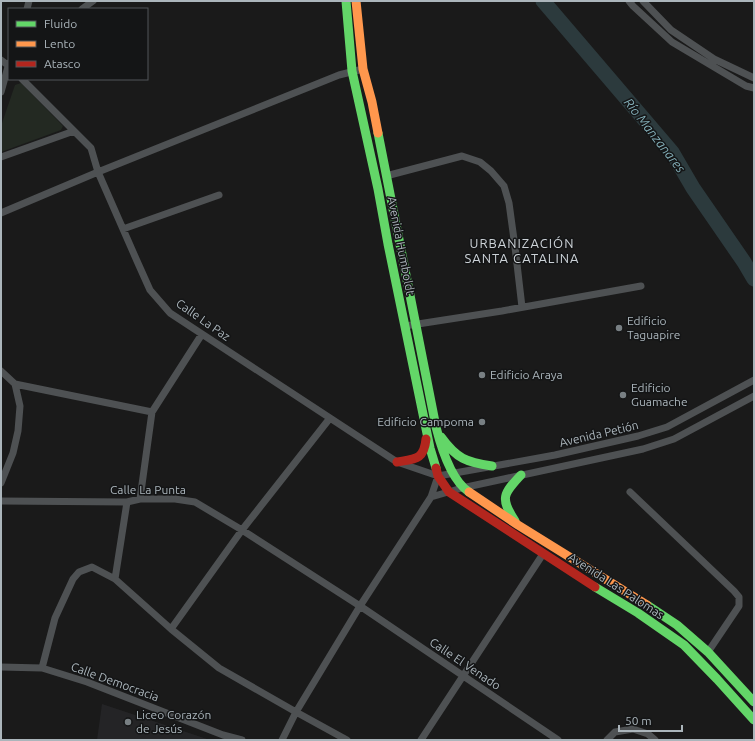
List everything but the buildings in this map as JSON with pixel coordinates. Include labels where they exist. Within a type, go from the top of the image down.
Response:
[{"type":"main road","name":"Avenida Humboldt","points":[[346,1],[352,71],[378,189],[427,431],[438,476],[449,492]]},
{"type":"main road","name":"Avenida Humboldt","points":[[356,1],[363,68],[372,102],[437,431],[441,448],[453,474],[462,488]]},
{"type":"main road","points":[[397,462],[415,459],[421,455],[426,447],[427,431]]},
{"type":"main road","points":[[437,431],[451,451],[460,458],[469,462],[492,466]]},
{"type":"main road","points":[[518,525],[509,513],[505,505],[504,497],[507,490],[521,475]]},
{"type":"main road","name":"Avenida Las Palomas","points":[[462,488],[677,625],[708,652],[754,702]]},
{"type":"main road","name":"Avenida Las Palomas","points":[[449,492],[582,579],[638,613],[684,645],[754,720]]},
{"type":"main road","points":[[717,679],[726,671]]},
{"type":"street","points":[[83,8],[93,1]]},
{"type":"street","points":[[629,1],[632,6],[672,42],[746,86],[754,88]]},
{"type":"street","points":[[643,1],[671,30],[714,59],[754,78]]},
{"type":"street","points":[[1,92],[8,68]]},
{"type":"street","points":[[1,213],[98,172],[325,81],[363,68]]},
{"type":"street","name":"Calle La Paz","points":[[23,80],[91,148],[98,172],[150,290],[170,313],[397,462],[438,476]]},
{"type":"street","points":[[1,157],[74,131]]},
{"type":"street","points":[[386,176],[462,156],[480,162],[492,171],[504,186],[509,202],[522,307]]},
{"type":"street","points":[[123,229],[219,195]]},
{"type":"street","points":[[405,326],[641,286]]},
{"type":"street","points":[[140,500],[152,412],[202,334]]},
{"type":"street","points":[[1,371],[15,384],[152,412]]},
{"type":"street","name":"Avenida Petión","points":[[438,476],[555,455],[638,436],[667,427],[754,380]]},
{"type":"street","points":[[1,483],[13,453],[18,431],[20,406],[15,384]]},
{"type":"street","name":"Avenida Petión","points":[[431,497],[462,488],[643,449],[674,439],[754,396]]},
{"type":"street","points":[[171,629],[242,530],[330,418]]},
{"type":"street","points":[[282,740],[296,712],[360,606],[431,497],[438,476]]},
{"type":"street","points":[[630,492],[734,591],[739,598],[739,606],[708,652]]},
{"type":"street","name":"Calle La Punta","points":[[1,501],[127,502],[175,499],[195,502],[242,530],[360,606]]},
{"type":"street","points":[[115,579],[127,502]]},
{"type":"street","points":[[421,740],[543,554]]},
{"type":"street","points":[[42,668],[55,618],[73,579],[79,572],[92,568],[115,579],[171,629],[219,668],[347,740]]},
{"type":"street","name":"Calle El Venado","points":[[360,606],[558,740]]},
{"type":"street","name":"Calle Democracia","points":[[1,667],[42,668],[87,682],[223,735],[242,740]]},
{"type":"street","points":[[607,740],[615,732],[633,729],[648,734],[655,740]]},
{"type":"shaded area","points":[[21,83],[63,126],[61,130],[1,152],[1,126],[15,85]]},
{"type":"shaded area","name":"Liceo Corazón de Jesús","points":[[102,704],[210,740],[97,740]]},
{"type":"waterway","name":"Río Manzanares","points":[[543,1],[672,152],[693,188],[754,279]]},
{"type":"traffic: fast","points":[[346,1],[352,71],[378,189],[430,448],[436,468]]},
{"type":"traffic: fast","points":[[378,133],[436,427],[444,453],[452,471],[457,480],[469,492]]},
{"type":"traffic: fast","points":[[441,437],[457,455],[475,463],[492,466]]},
{"type":"traffic: fast","points":[[515,521],[507,507],[506,496],[510,487],[521,475]]},
{"type":"traffic: fast","points":[[595,587],[638,613],[684,645],[754,720]]},
{"type":"traffic: fast","points":[[647,605],[677,625],[708,652],[754,702]]},
{"type":"traffic: slow","points":[[356,1],[363,69],[372,102],[378,133]]},
{"type":"traffic: slow","points":[[469,492],[518,525],[647,605]]},
{"type":"traffic: jam","points":[[397,462],[414,459],[421,455],[426,439]]},
{"type":"traffic: jam","points":[[436,468],[438,476],[449,492],[595,587]]},
{"type":"place","name":"Edificio Taguapire","points":[[619,328]]},
{"type":"place","name":"Edificio Araya","points":[[482,375]]},
{"type":"place","name":"Edificio Guamache","points":[[623,395]]},
{"type":"place","name":"Edificio Campoma","points":[[482,422]]},
{"type":"place","name":"Liceo Corazón de Jesús","points":[[128,722]]},
{"type":"district","name":"URBANIZACIÓN SANTA CATALINA","points":[[522,250]]}]
